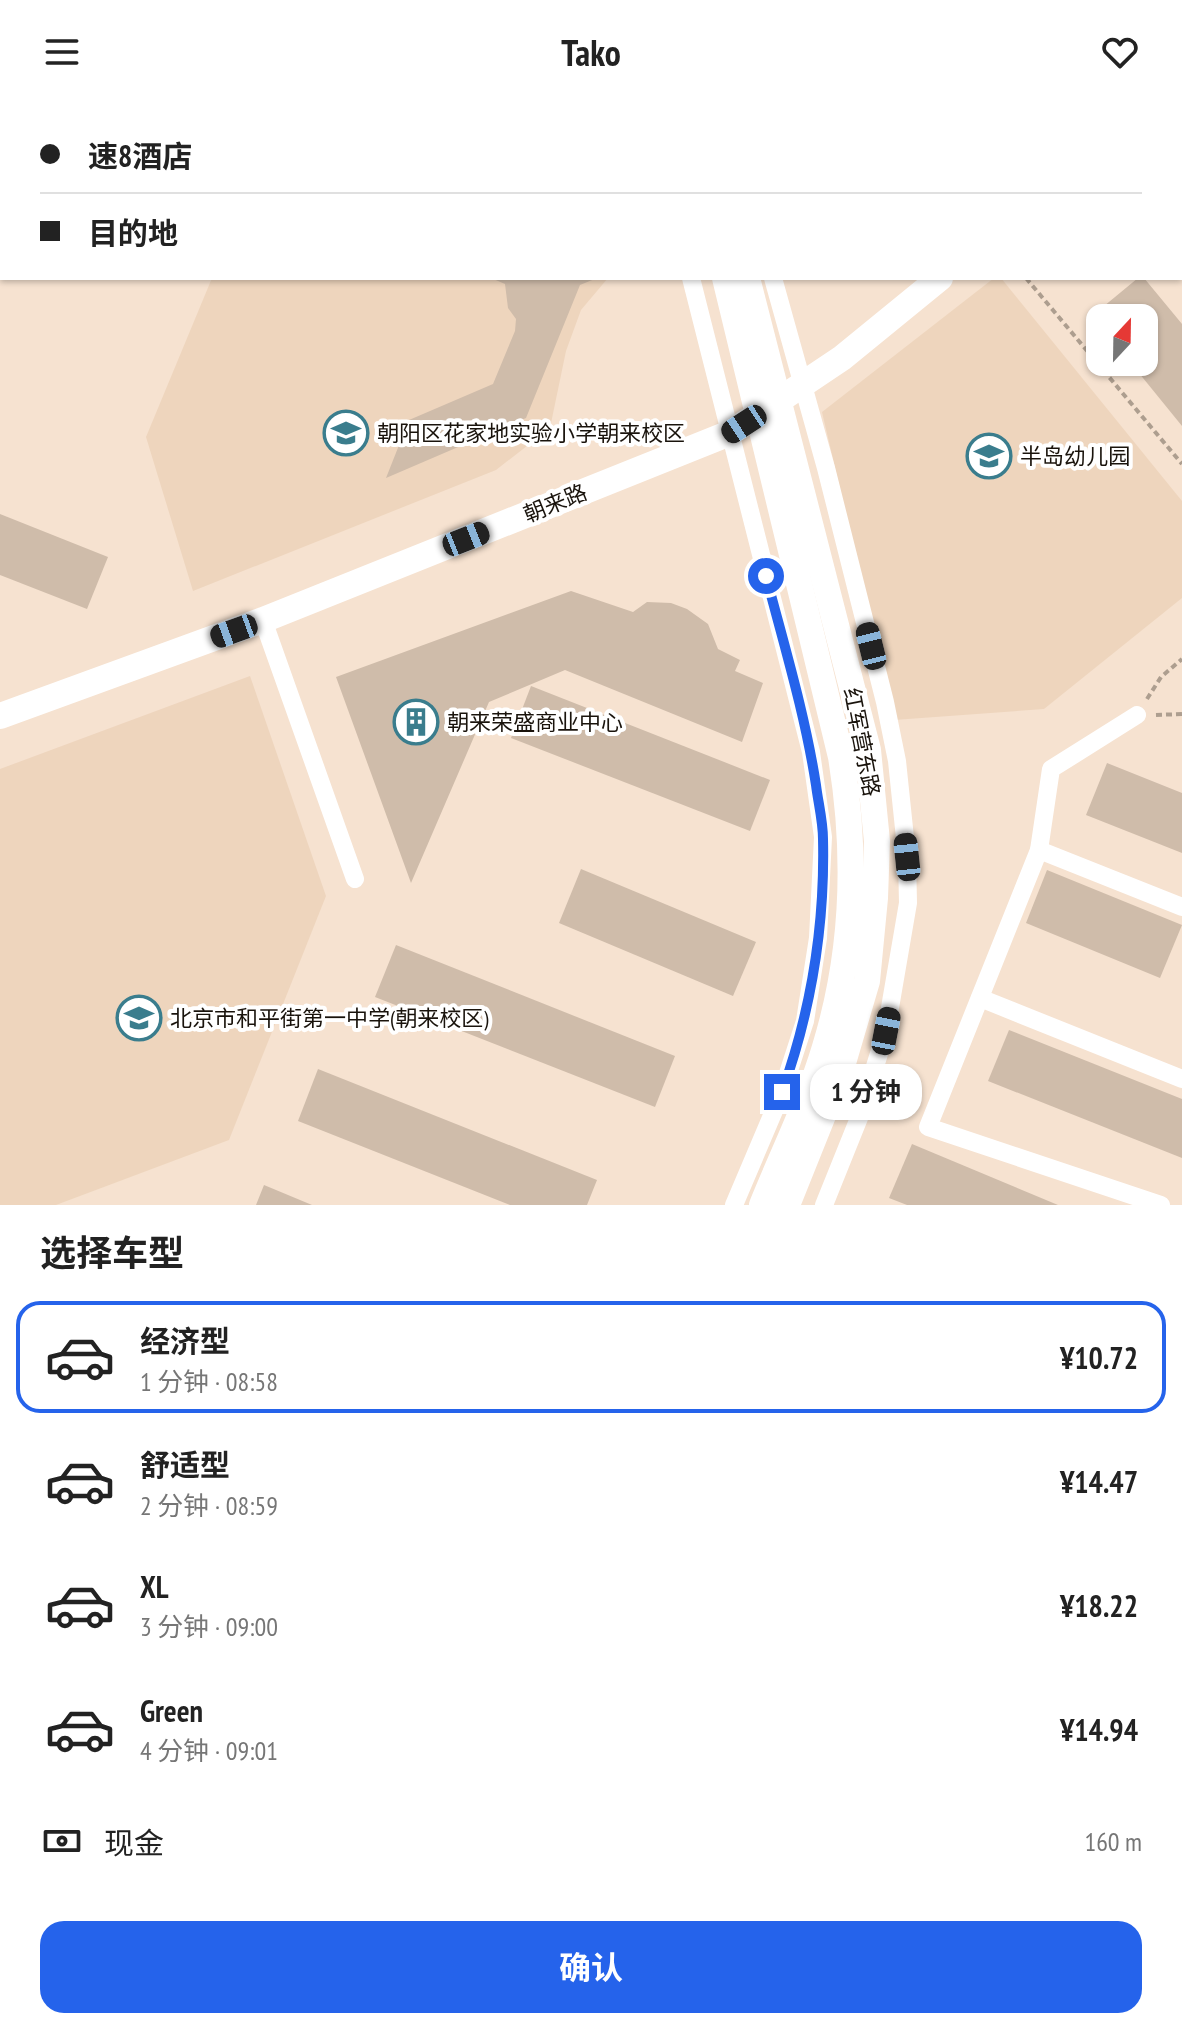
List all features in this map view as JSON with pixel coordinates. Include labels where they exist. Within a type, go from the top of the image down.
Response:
[{"type":"street","points":[[692,280],[811,752],[823,837],[818,938],[805,1021],[782,1092],[734,1205]]},
{"type":"street","name":"红军营东路","points":[[726,280],[769,408],[868,750],[877,841],[867,981],[840,1073],[787,1205]]},
{"type":"street","name":"红军营东路","points":[[747,280],[769,408],[841,757],[850,831],[852,887],[844,972],[825,1047],[762,1205]]},
{"type":"street","points":[[774,280],[804,385],[885,702],[897,761],[907,872],[908,903],[886,1031],[859,1118],[824,1205]]},
{"type":"street","name":"朝来路","points":[[0,716],[263,620],[730,433],[842,358],[938,280]]},
{"type":"street","points":[[263,620],[355,879]]},
{"type":"street","points":[[1137,715],[1051,769],[1039,850],[928,1127],[1161,1205]]},
{"type":"street","points":[[1039,850],[1182,907]]},
{"type":"street","points":[[980,998],[1182,1079]]},
{"type":"path","points":[[1028,280],[1182,464]]},
{"type":"path","points":[[1137,715],[1161,677],[1182,659]]},
{"type":"path","points":[[1137,715],[1182,714]]},
{"type":"shaded area","name":"朝阳区花家地实验小学朝来校区","points":[[211,280],[606,280],[581,310],[566,351],[550,428],[496,470],[193,591],[146,437]]},
{"type":"shaded area","name":"半岛幼儿园","points":[[991,280],[1003,280],[1182,501],[1182,598],[1044,709],[894,720],[822,412]]},
{"type":"shaded area","name":"北京市和平街第一中学(朝来校区)","points":[[250,676],[326,896],[229,1140],[56,1205],[0,1205],[0,769]]},
{"type":"building","points":[[496,280],[592,280],[580,285],[526,418],[386,478],[409,420],[493,384],[515,331],[516,319],[508,308],[505,284]]},
{"type":"building","points":[[1136,280],[1146,280],[1182,324],[1182,426],[1141,376],[1158,376],[1158,304],[1107,304]]},
{"type":"building","points":[[0,514],[108,557],[87,609],[0,575]]},
{"type":"building","name":"朝来荣盛商业中心","points":[[571,591],[633,612],[647,602],[671,603],[687,609],[708,624],[718,649],[740,660],[735,671],[763,683],[742,742],[565,670],[489,702],[411,883],[336,677]]},
{"type":"building","points":[[531,686],[770,780],[750,831],[511,738]]},
{"type":"building","points":[[1107,763],[1182,793],[1182,853],[1086,815]]},
{"type":"building","points":[[581,869],[756,942],[733,996],[559,923]]},
{"type":"building","points":[[1047,870],[1182,925],[1160,978],[1026,923]]},
{"type":"building","points":[[396,945],[675,1056],[655,1107],[375,997]]},
{"type":"building","points":[[1009,1030],[1182,1099],[1182,1158],[988,1081]]},
{"type":"building","points":[[318,1069],[597,1180],[587,1205],[510,1205],[298,1121]]},
{"type":"building","points":[[912,1144],[1058,1205],[907,1205],[889,1198]]},
{"type":"building","points":[[264,1185],[312,1205],[256,1205]]},
{"type":"place","name":"朝阳区花家地实验小学朝来校区","points":[[346,433]]},
{"type":"place","name":"半岛幼儿园","points":[[989,456]]},
{"type":"place","name":"朝来荣盛商业中心","points":[[416,722]]},
{"type":"place","name":"北京市和平街第一中学(朝来校区)","points":[[139,1018]]},
{"type":"route","points":[[766,576],[811,752],[823,837],[818,938],[812,982],[805,1021],[782,1092]]}]
